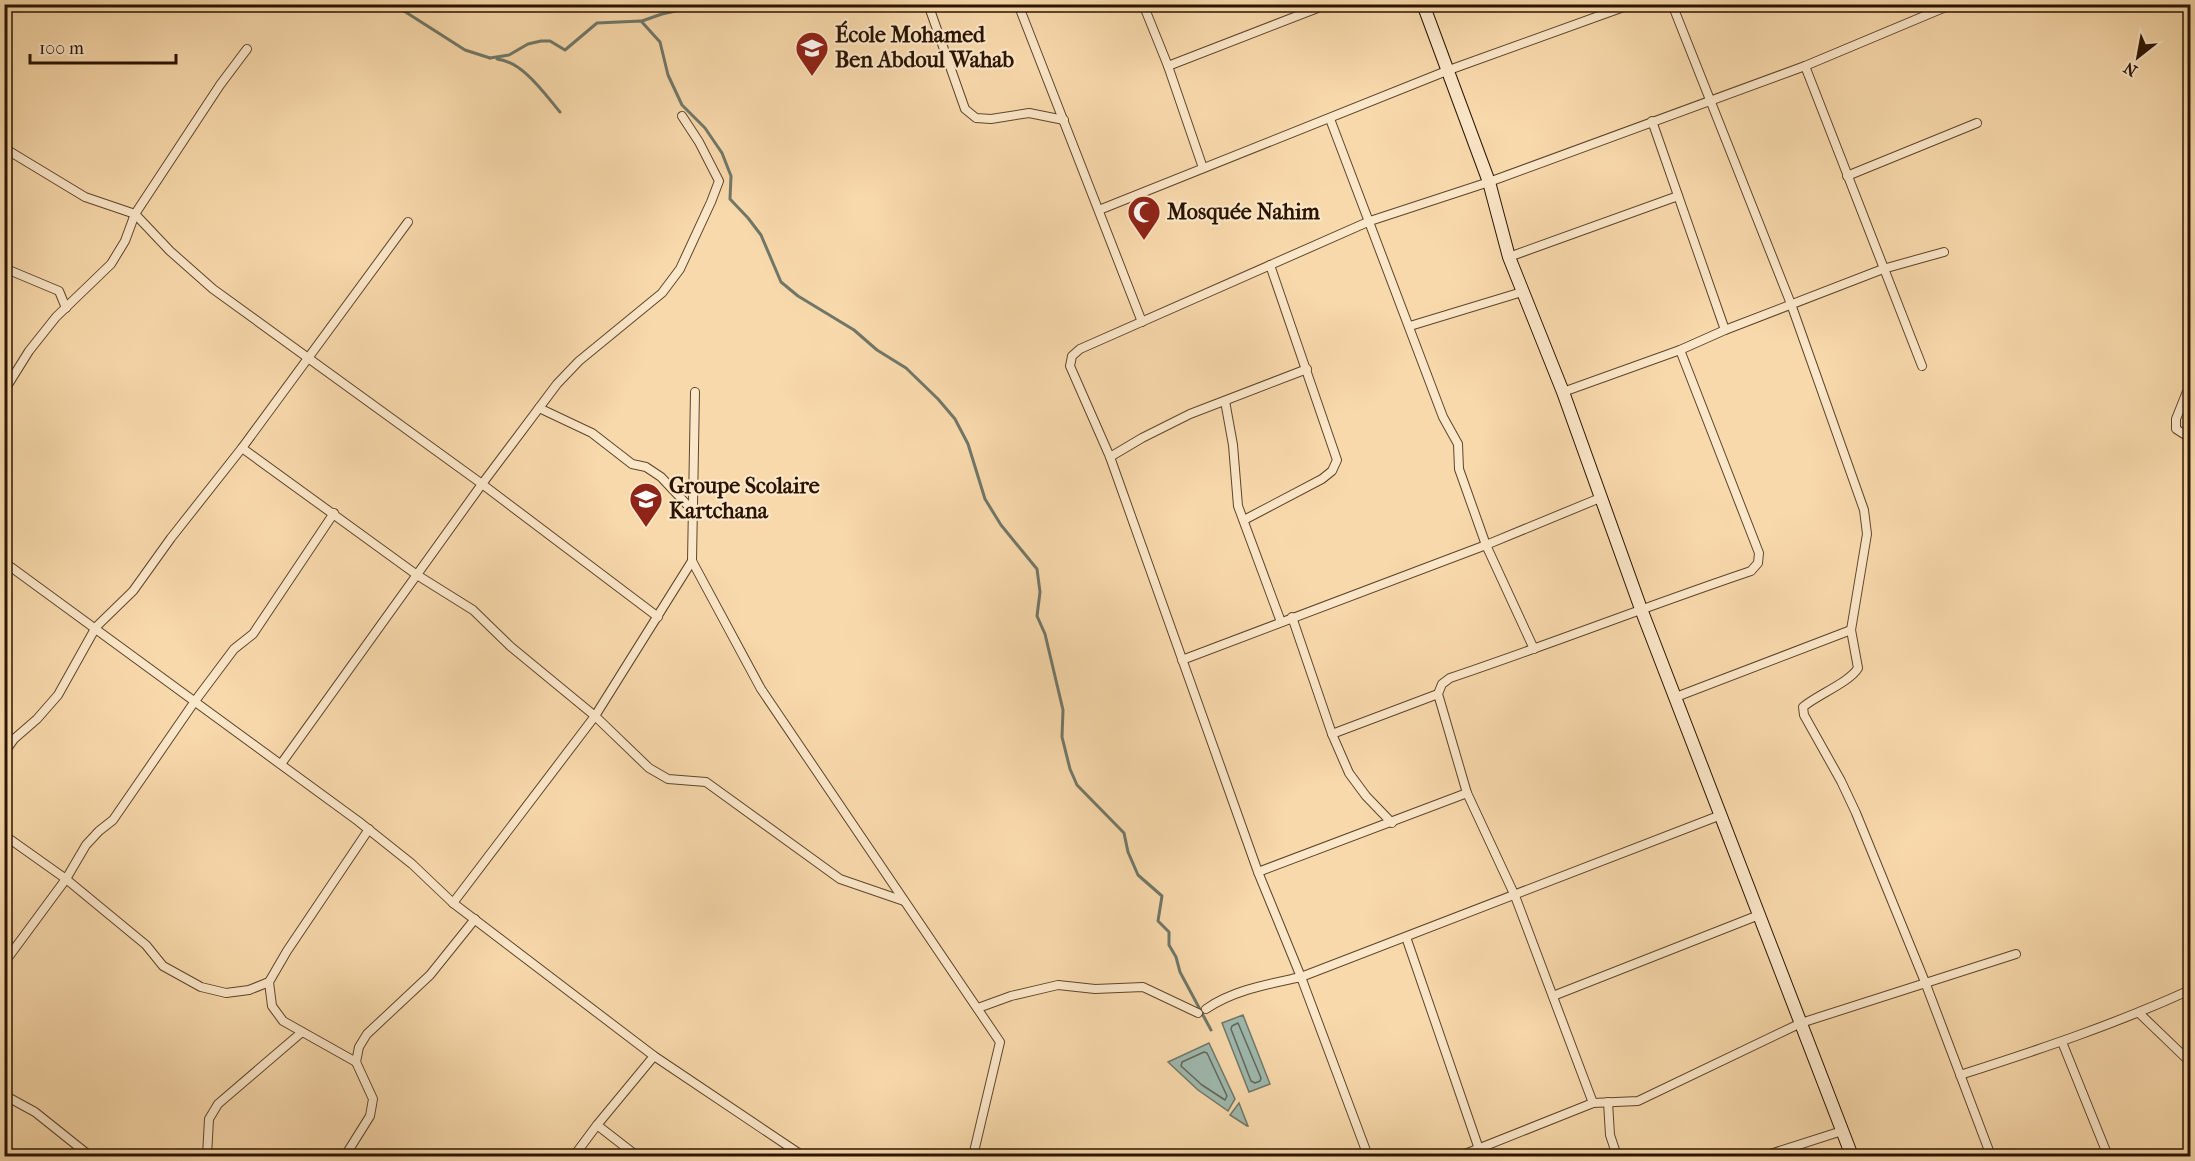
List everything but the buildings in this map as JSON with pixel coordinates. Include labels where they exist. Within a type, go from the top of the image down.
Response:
[{"type":"street","points":[[1018,4],[1142,322]]},
{"type":"street","points":[[1143,4],[1203,168]]},
{"type":"street","points":[[1167,66],[1328,4]]},
{"type":"street","points":[[1423,4],[1489,182],[1509,257],[1522,292],[1563,392],[1641,609],[1852,1156]]},
{"type":"street","points":[[1099,210],[1449,70],[1632,4]]},
{"type":"street","points":[[1672,4],[1791,304],[1864,510],[1867,534],[1851,630],[1858,668],[1857,671],[1803,707],[1804,715],[1841,781],[1925,982],[1991,1156]]},
{"type":"street","points":[[1368,1156],[1301,977],[1258,872],[1110,457],[1070,366],[1072,356],[1080,349],[1370,221],[1489,182],[1804,66],[1932,9],[1953,4]]},
{"type":"street","points":[[928,5],[965,109],[976,118],[991,119],[1029,113],[1064,120]]},
{"type":"street","points":[[4,391],[29,351],[66,308],[111,264],[135,214],[220,85],[247,49]]},
{"type":"street","points":[[1804,66],[1922,366]]},
{"type":"street","points":[[281,764],[482,484],[557,384],[579,361],[662,293],[680,269],[719,181],[699,142],[682,116]]},
{"type":"street","points":[[1330,119],[1443,417],[1458,444],[1459,469],[1486,545],[1534,650]]},
{"type":"street","points":[[1652,121],[1725,330]]},
{"type":"street","points":[[1847,176],[1977,123]]},
{"type":"street","points":[[4,148],[85,197],[135,214],[170,251],[213,289],[482,484],[658,617]]},
{"type":"street","points":[[1509,257],[1678,196]]},
{"type":"street","points":[[4,753],[14,739],[37,719],[58,695],[96,627],[133,591],[408,222]]},
{"type":"street","points":[[1563,392],[1680,350],[1725,330],[1883,269],[1944,252]]},
{"type":"street","points":[[1244,520],[1322,479],[1332,471],[1337,460],[1270,265]]},
{"type":"street","points":[[4,268],[59,291],[66,308]]},
{"type":"street","points":[[1410,326],[1522,292]]},
{"type":"street","points":[[1593,1104],[1515,896],[1467,794],[1438,694],[1442,684],[1450,678],[1751,571],[1758,563],[1759,553],[1680,350]]},
{"type":"street","points":[[1110,457],[1190,414],[1307,369]]},
{"type":"street","points":[[2190,386],[2176,420],[2176,429],[2190,438]]},
{"type":"street","points":[[695,392],[692,561],[761,689],[1000,1042],[973,1156]]},
{"type":"street","points":[[1224,401],[1233,445],[1238,506],[1281,622]]},
{"type":"street","points":[[540,408],[592,433],[632,464],[646,467],[661,477],[692,510]]},
{"type":"street","points":[[242,447],[417,575],[473,610],[510,646],[595,716],[649,768],[668,779],[706,783],[840,879],[904,901]]},
{"type":"street","points":[[1182,660],[1486,545],[1600,498]]},
{"type":"street","points":[[4,963],[66,879],[86,845],[113,820],[234,649],[253,634],[268,607],[334,513]]},
{"type":"street","points":[[453,903],[595,716],[692,561]]},
{"type":"street","points":[[4,562],[96,627],[369,829],[412,864],[453,903],[654,1056],[803,1156]]},
{"type":"street","points":[[1292,617],[1332,734],[1349,773],[1366,796],[1392,823]]},
{"type":"street","points":[[1676,697],[1851,630]]},
{"type":"street","points":[[1332,734],[1438,694]]},
{"type":"street","points":[[1258,872],[1467,794]]},
{"type":"street","points":[[978,1008],[1011,996],[1058,985],[1095,989],[1143,987],[1202,1011],[1219,1000],[1259,986],[1301,977],[1721,815]]},
{"type":"street","points":[[356,1062],[283,1021],[272,1006],[269,982],[287,951],[369,829]]},
{"type":"street","points":[[4,835],[66,879],[146,945],[163,966],[201,987],[226,993],[249,990],[269,982]]},
{"type":"street","points":[[1553,996],[1759,915]]},
{"type":"street","points":[[345,1156],[370,1116],[373,1099],[356,1062],[359,1047],[367,1034],[430,975],[475,919]]},
{"type":"street","points":[[1406,937],[1479,1149]]},
{"type":"street","points":[[1460,1156],[1593,1104],[1638,1101],[1801,1023],[2016,954]]},
{"type":"street","points":[[1960,1075],[2062,1042],[2139,1013],[2190,990]]},
{"type":"street","points":[[2139,1013],[2190,1062]]},
{"type":"street","points":[[207,1156],[209,1119],[218,1104],[302,1032]]},
{"type":"street","points":[[2062,1042],[2108,1156]]},
{"type":"street","points":[[574,1156],[654,1056]]},
{"type":"street","points":[[5,1096],[34,1112],[90,1156]]},
{"type":"street","points":[[1608,1102],[1611,1135],[1617,1156]]},
{"type":"street","points":[[597,1125],[637,1156]]},
{"type":"street","points":[[1764,1156],[1842,1131]]},
{"type":"water","points":[[1243,1015],[1270,1084],[1249,1092],[1222,1023]]},
{"type":"water","points":[[1209,1043],[1235,1099],[1228,1111],[1198,1090],[1168,1062]]},
{"type":"water","points":[[1239,1103],[1248,1126],[1230,1115]]},
{"type":"waterway","points":[[393,4],[465,50],[490,58]]},
{"type":"waterway","points":[[642,21],[707,4]]},
{"type":"waterway","points":[[490,58],[509,55],[528,44],[541,41],[550,41],[565,50],[597,23],[641,21],[660,42],[668,75],[682,105],[705,128],[722,153],[731,176],[730,199],[761,235],[781,282],[798,296],[854,330],[877,350],[906,368],[955,419],[968,444],[985,499],[1001,525],[1037,569],[1040,592],[1037,616],[1045,634],[1063,710],[1062,737],[1070,769],[1077,785],[1124,833],[1128,852],[1138,875],[1162,896],[1158,921],[1169,932],[1169,945],[1176,957],[1180,972],[1211,1030]]},
{"type":"waterway","points":[[497,59],[507,61],[524,72],[560,112]]},
{"type":"place","name":"École Mohamed Ben Abdoul Wahab","points":[[812,77]]},
{"type":"place","name":"Mosquée Nahim","points":[[1144,241]]},
{"type":"place","name":"Groupe Scolaire Kartchana","points":[[646,528]]}]
